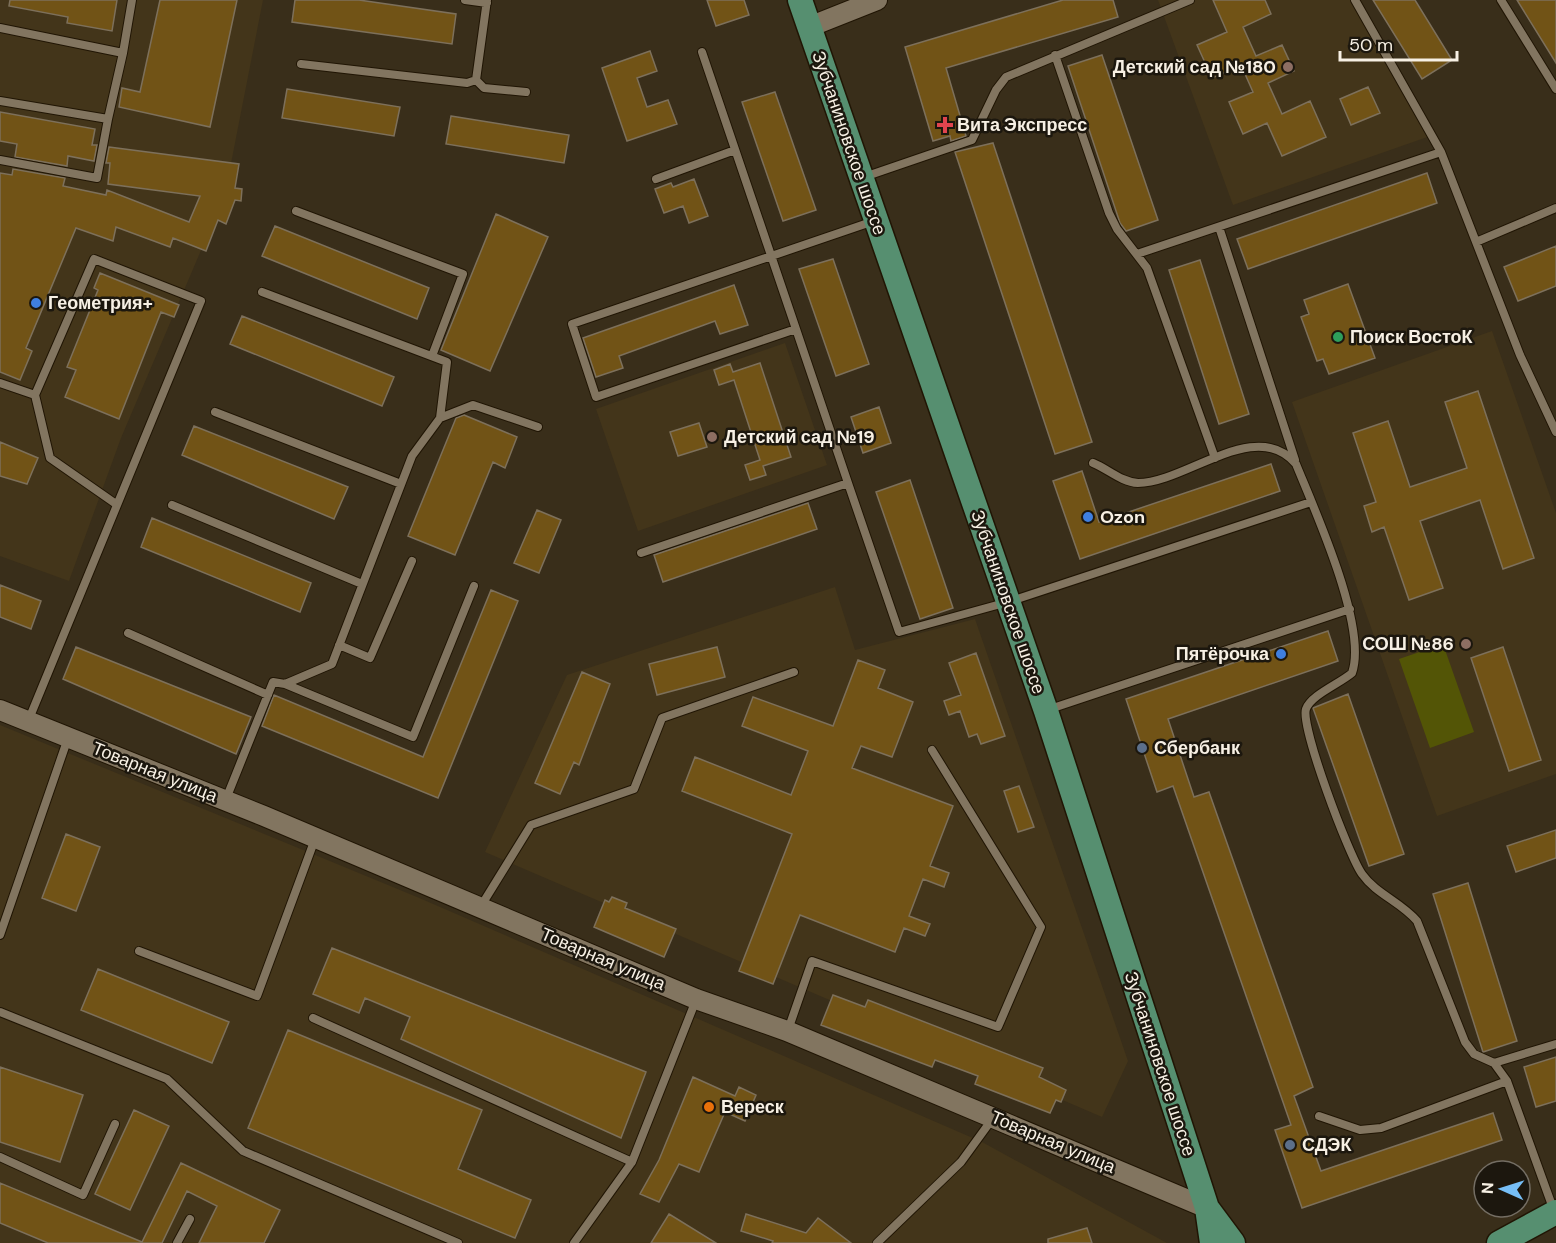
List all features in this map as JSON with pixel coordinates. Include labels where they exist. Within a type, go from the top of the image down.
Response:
[{"type":"main road","name":"Зубчаниновское шоссе","points":[[800,0],[1046,711],[1207,1208],[1212,1243]]},
{"type":"main road","name":"Зубчаниновское шоссе","points":[[1207,1208],[1233,1243]]},
{"type":"main road","points":[[1499,1243],[1555,1212]]},
{"type":"street","points":[[809,27],[877,0]]},
{"type":"street","name":"Товарная улица","points":[[0,710],[316,837],[696,999],[787,1031],[1207,1208]]},
{"type":"lane","points":[[0,160],[97,178],[132,0]]},
{"type":"lane","points":[[465,0],[487,2],[476,80]]},
{"type":"lane","points":[[861,178],[972,140],[996,90],[1006,77],[1190,0]]},
{"type":"lane","points":[[1355,0],[1442,152],[1520,355],[1556,432]]},
{"type":"lane","points":[[1501,0],[1556,89]]},
{"type":"lane","points":[[0,28],[123,53]]},
{"type":"lane","points":[[702,52],[899,632],[1008,602],[1311,502]]},
{"type":"lane","points":[[1055,55],[1108,213],[1117,229],[1137,254],[1153,283],[1215,458]]},
{"type":"lane","points":[[301,64],[467,83],[476,80]]},
{"type":"lane","points":[[476,80],[484,88],[526,92]]},
{"type":"lane","points":[[0,100],[108,119]]},
{"type":"lane","points":[[656,179],[735,150]]},
{"type":"lane","points":[[1137,254],[1442,152]]},
{"type":"lane","points":[[1476,242],[1556,208]]},
{"type":"lane","points":[[296,211],[463,274],[432,356]]},
{"type":"lane","points":[[796,329],[596,397],[572,324],[876,220]]},
{"type":"lane","points":[[1219,227],[1296,464],[1350,609],[1356,663],[1352,673],[1333,688],[1313,698],[1305,710],[1308,738],[1351,855],[1362,874],[1372,885],[1405,906],[1417,921],[1465,1042],[1474,1054],[1494,1063],[1507,1081],[1555,1212]]},
{"type":"lane","points":[[28,721],[201,301],[94,259],[35,395],[50,458],[116,504]]},
{"type":"lane","points":[[262,292],[447,362],[440,418],[412,456],[332,664],[285,684]]},
{"type":"lane","points":[[0,382],[35,395]]},
{"type":"lane","points":[[440,418],[473,405],[537,427]]},
{"type":"lane","points":[[215,412],[401,484]]},
{"type":"lane","points":[[1093,463],[1125,481],[1139,483],[1167,478],[1215,458],[1256,447],[1277,448],[1296,464]]},
{"type":"lane","points":[[641,553],[848,483]]},
{"type":"lane","points":[[172,505],[363,584]]},
{"type":"lane","points":[[339,645],[370,658],[412,561]]},
{"type":"lane","points":[[226,800],[273,682],[285,684],[413,737],[474,586]]},
{"type":"lane","points":[[1046,711],[1350,609]]},
{"type":"lane","points":[[128,633],[268,695]]},
{"type":"lane","points":[[481,906],[531,825],[634,789],[662,718],[794,672]]},
{"type":"lane","points":[[0,935],[69,737]]},
{"type":"lane","points":[[787,1031],[812,961],[998,1027],[1041,927],[932,750]]},
{"type":"lane","points":[[139,951],[257,996],[316,837]]},
{"type":"lane","points":[[574,1243],[632,1162],[696,999]]},
{"type":"lane","points":[[0,1012],[167,1079],[243,1151],[458,1243]]},
{"type":"lane","points":[[313,1018],[632,1162]]},
{"type":"lane","points":[[1494,1063],[1556,1044]]},
{"type":"lane","points":[[1319,1116],[1360,1131],[1381,1128],[1507,1081]]},
{"type":"lane","points":[[877,1243],[962,1162],[994,1117]]},
{"type":"lane","points":[[0,1157],[83,1195],[115,1124]]},
{"type":"lane","points":[[177,1243],[190,1220]]},
{"type":"shaded area","points":[[0,0],[263,0],[225,194],[121,438],[69,581],[0,556]]},
{"type":"shaded area","name":"Детский сад №180","points":[[1158,0],[1353,0],[1436,134],[1233,205]]},
{"type":"shaded area","name":"СОШ №86","points":[[1492,331],[1556,513],[1556,774],[1437,816],[1292,402]]},
{"type":"shaded area","name":"Детский сад №19","points":[[785,343],[827,465],[638,531],[596,409]]},
{"type":"shaded area","points":[[835,587],[855,650],[975,619],[1128,1061],[1102,1117],[485,852],[567,675]]},
{"type":"shaded area","points":[[1443,644],[1474,732],[1430,748],[1399,659]]},
{"type":"shaded area","points":[[0,725],[417,897],[982,1142],[1167,1243],[0,1243]]},
{"type":"building","points":[[10,0],[117,0],[112,31],[67,23],[68,17],[9,6]]},
{"type":"building","points":[[160,0],[237,0],[210,127],[119,107],[122,88],[140,92]]},
{"type":"building","points":[[295,0],[359,0],[456,14],[452,44],[292,22]]},
{"type":"building","points":[[707,0],[744,0],[749,15],[716,26]]},
{"type":"building","points":[[1063,0],[1113,0],[1118,17],[946,68],[966,136],[951,141],[950,136],[933,141],[905,47]]},
{"type":"building","points":[[1213,0],[1265,0],[1271,14],[1243,27],[1256,56],[1282,45],[1294,71],[1268,83],[1282,114],[1310,101],[1326,137],[1282,156],[1267,123],[1243,134],[1229,102],[1253,92],[1241,65],[1212,78],[1197,45],[1227,32]]},
{"type":"building","points":[[1373,0],[1415,0],[1452,60],[1422,79]]},
{"type":"building","points":[[1517,0],[1556,0],[1556,63]]},
{"type":"building","points":[[650,51],[657,71],[637,78],[647,107],[668,100],[677,124],[627,141],[602,68]]},
{"type":"building","points":[[1102,55],[1158,220],[1126,231],[1120,223],[1068,66]]},
{"type":"building","points":[[1368,87],[1380,113],[1351,125],[1340,99]]},
{"type":"building","points":[[287,89],[400,107],[394,136],[282,118]]},
{"type":"building","points":[[775,92],[816,210],[783,221],[742,102]]},
{"type":"building","points":[[0,112],[95,129],[92,145],[97,145],[94,161],[68,156],[67,166],[15,157],[17,144],[0,141]]},
{"type":"building","points":[[451,116],[569,135],[564,163],[446,144]]},
{"type":"building","points":[[993,143],[1092,442],[1055,454],[955,152]]},
{"type":"building","points":[[109,147],[239,164],[235,188],[242,189],[241,201],[235,200],[226,224],[218,220],[206,251],[173,238],[170,247],[116,227],[113,241],[76,228],[26,348],[32,351],[20,380],[0,372],[0,173],[12,175],[13,169],[65,178],[63,186],[106,195],[107,190],[189,222],[200,196],[108,184],[110,163],[106,163]]},
{"type":"building","points":[[1427,173],[1437,203],[1248,269],[1237,239]]},
{"type":"building","points":[[694,179],[708,216],[689,223],[683,206],[664,213],[655,189],[671,183],[673,187]]},
{"type":"building","points":[[496,214],[548,237],[490,371],[441,350]]},
{"type":"building","points":[[275,226],[429,288],[417,319],[262,256]]},
{"type":"building","points":[[1556,246],[1556,286],[1518,301],[1504,267]]},
{"type":"building","points":[[833,259],[869,364],[836,376],[799,269]]},
{"type":"building","points":[[1200,260],[1249,414],[1219,424],[1169,270]]},
{"type":"building","points":[[100,273],[179,305],[174,317],[161,312],[119,419],[65,397],[76,370],[67,367],[98,290],[94,288]]},
{"type":"building","name":"Поиск ВостоК","points":[[1348,284],[1375,358],[1329,374],[1323,359],[1317,361],[1301,317],[1309,314],[1304,300]]},
{"type":"building","points":[[734,285],[748,325],[720,334],[715,321],[619,356],[623,368],[596,377],[583,338]]},
{"type":"building","points":[[242,316],[394,377],[382,406],[230,344]]},
{"type":"building","points":[[760,363],[791,457],[763,466],[766,475],[750,480],[745,465],[760,460],[734,380],[719,385],[714,370],[730,364],[733,372]]},
{"type":"building","points":[[1478,391],[1534,558],[1503,569],[1480,500],[1420,521],[1443,588],[1409,600],[1384,527],[1372,532],[1364,506],[1376,502],[1353,433],[1388,421],[1410,487],[1467,468],[1445,402]]},
{"type":"building","points":[[879,407],[891,443],[863,453],[851,417]]},
{"type":"building","points":[[464,415],[517,437],[505,468],[493,462],[455,555],[408,536],[456,418]]},
{"type":"building","points":[[699,423],[707,447],[678,456],[670,432]]},
{"type":"building","points":[[194,426],[348,487],[334,519],[182,455]]},
{"type":"building","points":[[0,442],[38,458],[27,484],[0,476]]},
{"type":"building","points":[[1271,464],[1280,491],[1080,559],[1053,481],[1082,471],[1099,522]]},
{"type":"building","points":[[910,480],[953,608],[920,619],[876,492]]},
{"type":"building","points":[[808,503],[817,529],[663,582],[654,555]]},
{"type":"building","points":[[537,510],[561,520],[539,573],[514,563]]},
{"type":"building","points":[[152,518],[311,583],[300,612],[141,547]]},
{"type":"building","points":[[0,585],[41,601],[31,629],[0,617]]},
{"type":"building","points":[[491,590],[518,601],[438,798],[262,726],[274,695],[423,757]]},
{"type":"building","points":[[1328,631],[1338,661],[1168,719],[1194,797],[1209,792],[1313,1087],[1294,1096],[1321,1171],[1493,1113],[1502,1140],[1302,1208],[1275,1130],[1291,1125],[1173,786],[1157,792],[1126,699]]},
{"type":"building","points":[[76,647],[251,717],[236,754],[63,679]]},
{"type":"building","points":[[717,647],[725,677],[657,695],[649,664]]},
{"type":"building","points":[[1503,647],[1541,760],[1509,771],[1471,658]]},
{"type":"building","points":[[976,653],[1005,736],[981,744],[977,734],[969,737],[960,711],[949,715],[944,701],[961,695],[949,663]]},
{"type":"building","points":[[858,660],[885,670],[878,688],[913,702],[892,757],[861,746],[852,768],[953,806],[930,866],[949,873],[944,887],[923,879],[909,916],[930,924],[925,936],[904,928],[895,952],[800,915],[773,984],[739,971],[792,834],[682,791],[695,757],[791,795],[808,751],[742,726],[753,697],[833,726]]},
{"type":"building","points":[[582,672],[610,684],[579,765],[574,762],[560,794],[535,783]]},
{"type":"building","points":[[1348,694],[1404,854],[1369,866],[1313,708]]},
{"type":"building","points":[[1019,786],[1034,827],[1018,832],[1004,791]]},
{"type":"building","points":[[1556,830],[1556,858],[1516,872],[1507,846]]},
{"type":"building","points":[[66,834],[100,847],[76,911],[42,898]]},
{"type":"building","points":[[1468,883],[1517,1041],[1483,1052],[1433,894]]},
{"type":"building","points":[[612,897],[627,903],[625,908],[676,929],[664,957],[594,927],[605,900],[609,902]]},
{"type":"building","points":[[332,948],[646,1072],[621,1138],[401,1039],[410,1017],[365,998],[359,1013],[313,994]]},
{"type":"building","points":[[98,969],[229,1022],[212,1063],[81,1010]]},
{"type":"building","points":[[833,995],[865,1007],[868,1000],[1043,1068],[1039,1077],[1066,1090],[1061,1102],[1056,1100],[1050,1113],[975,1084],[978,1076],[935,1060],[932,1067],[821,1025]]},
{"type":"building","points":[[288,1030],[482,1110],[458,1169],[531,1200],[515,1238],[248,1128]]},
{"type":"building","points":[[1556,1057],[1556,1101],[1536,1107],[1524,1067]]},
{"type":"building","points":[[0,1067],[83,1095],[60,1162],[0,1142]]},
{"type":"building","points":[[693,1077],[735,1096],[739,1087],[756,1095],[745,1121],[725,1112],[699,1172],[679,1164],[659,1202],[640,1194],[659,1160]]},
{"type":"building","points":[[134,1110],[169,1126],[130,1210],[95,1194]]},
{"type":"building","points":[[181,1163],[280,1210],[264,1243],[199,1243],[217,1206],[187,1191],[162,1243],[48,1243],[0,1223],[0,1183],[142,1242]]},
{"type":"building","points":[[669,1214],[716,1243],[651,1243]]},
{"type":"building","points":[[746,1214],[806,1233],[818,1218],[851,1243],[772,1243],[773,1241],[741,1231]]},
{"type":"building","points":[[1087,1228],[1092,1243],[1048,1243],[1048,1239]]},
{"type":"place","name":"Детский сад №180","points":[[1288,67]]},
{"type":"place","name":"Вита Экспресс","points":[[945,125]]},
{"type":"place","name":"Геометрия+","points":[[36,303]]},
{"type":"place","name":"Поиск ВостоК","points":[[1338,337]]},
{"type":"place","name":"Детский сад №19","points":[[712,437]]},
{"type":"place","name":"Ozon","points":[[1088,517]]},
{"type":"place","name":"СОШ №86","points":[[1466,644]]},
{"type":"place","name":"Пятёрочка","points":[[1281,654]]},
{"type":"place","name":"Сбербанк","points":[[1142,748]]},
{"type":"place","name":"Вереск","points":[[709,1107]]},
{"type":"place","name":"СДЭК","points":[[1290,1145]]}]
